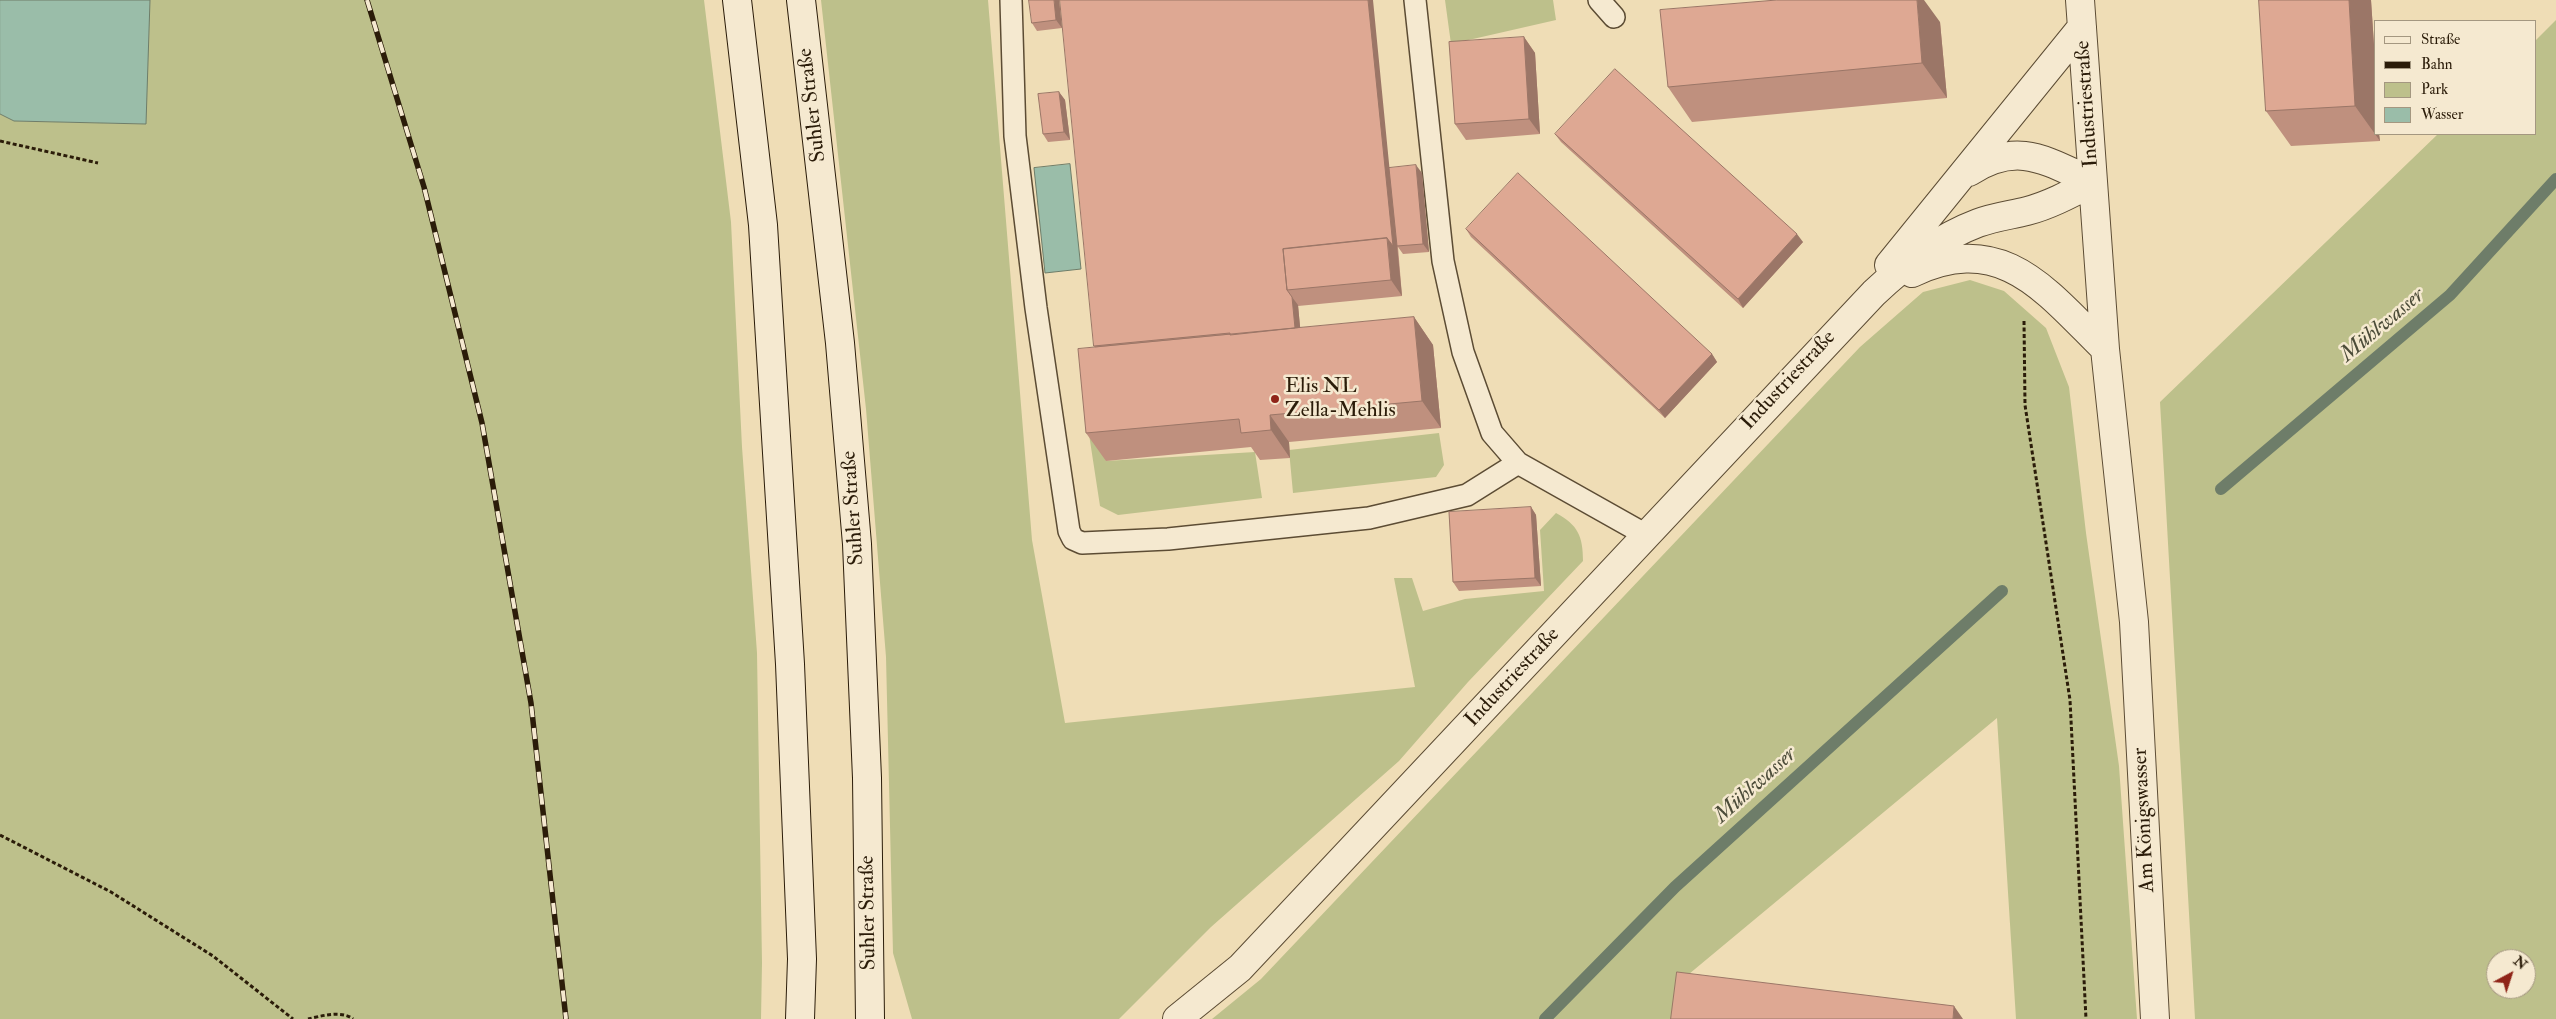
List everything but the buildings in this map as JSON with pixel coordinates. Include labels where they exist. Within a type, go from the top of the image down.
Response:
[{"type":"street","points":[[737,0],[765,255],[790,664],[802,959],[800,1019]]},
{"type":"street","name":"Suhler Straße","points":[[801,0],[840,343],[857,544],[867,788],[870,1019]]},
{"type":"street","name":"Industriestraße","points":[[2080,0],[2105,349],[2134,622]]},
{"type":"street","name":"Industriestraße","points":[[1839,327],[2082,27]]},
{"type":"street","name":"Industriestraße","points":[[1958,180],[1985,162],[2001,156],[2015,154],[2032,156],[2093,182]]},
{"type":"street","name":"Industriestraße","points":[[1177,1019],[1240,968],[1839,327],[1899,270],[1941,240],[1980,222],[2058,200],[2093,182]]},
{"type":"street","name":"Industriestraße","points":[[1839,327],[1867,302],[1905,276],[1943,260],[1968,258],[1988,260],[2010,267],[2027,277],[2048,293],[2105,349]]},
{"type":"street","name":"Am Königswasser","points":[[2134,622],[2155,1019]]},
{"type":"lane","points":[[1011,0],[1015,136],[1036,308],[1069,531],[1073,539],[1082,543],[1168,539],[1369,518],[1466,495],[1518,463]]},
{"type":"lane","points":[[1415,0],[1442,261],[1463,352],[1492,433],[1518,463],[1646,535]]},
{"type":"lane","points":[[1599,0],[1614,17]]},
{"type":"path","points":[[0,140],[98,163]]},
{"type":"path","points":[[2023,311],[2025,405],[2070,700],[2086,1019]]},
{"type":"path","points":[[0,835],[111,892],[205,951],[293,1019]]},
{"type":"path","points":[[308,1019],[325,1015],[348,1015],[353,1019]]},
{"type":"green space","points":[[150,0],[704,0],[731,222],[742,447],[757,653],[762,963],[761,1019],[0,1019],[0,114],[14,121],[145,124]]},
{"type":"green space","points":[[821,0],[988,0],[1032,540],[1065,723],[1415,687],[1394,578],[1412,578],[1423,611],[1465,599],[1544,591],[1540,530],[1556,513],[1570,522],[1580,538],[1583,561],[1468,682],[1399,761],[1211,927],[1119,1019],[912,1019],[893,953],[886,657],[866,409]]},
{"type":"green space","points":[[1445,0],[1553,0],[1556,20],[1451,44]]},
{"type":"green space","points":[[2556,20],[2556,1019],[2195,1019],[2160,402],[2437,135],[2536,135],[2536,40]]},
{"type":"green space","points":[[1970,280],[2004,291],[2046,328],[2069,387],[2086,533],[2119,766],[2137,1019],[2016,1019],[1997,718],[1683,979],[1678,1019],[1212,1019],[1261,979],[1860,347],[1923,292]]},
{"type":"green space","points":[[1088,366],[1106,461],[1255,452],[1262,498],[1118,515],[1100,506],[1081,382]]},
{"type":"green space","points":[[1439,433],[1444,465],[1436,477],[1293,493],[1289,450]]},
{"type":"water","points":[[0,0],[150,0],[146,124],[14,121],[0,114]]},
{"type":"water","points":[[1070,164],[1081,269],[1045,273],[1034,168]]},
{"type":"waterway","name":"Mühlwasser","points":[[2221,489],[2450,295],[2556,179]]},
{"type":"waterway","name":"Mühlwasser","points":[[1545,1019],[1675,887],[2002,591]]},
{"type":"railway","points":[[367,0],[424,187],[482,423],[531,703],[566,1019]]},
{"type":"place","name":"Elis NL Zella-Mehlis","points":[[1275,399]]}]
